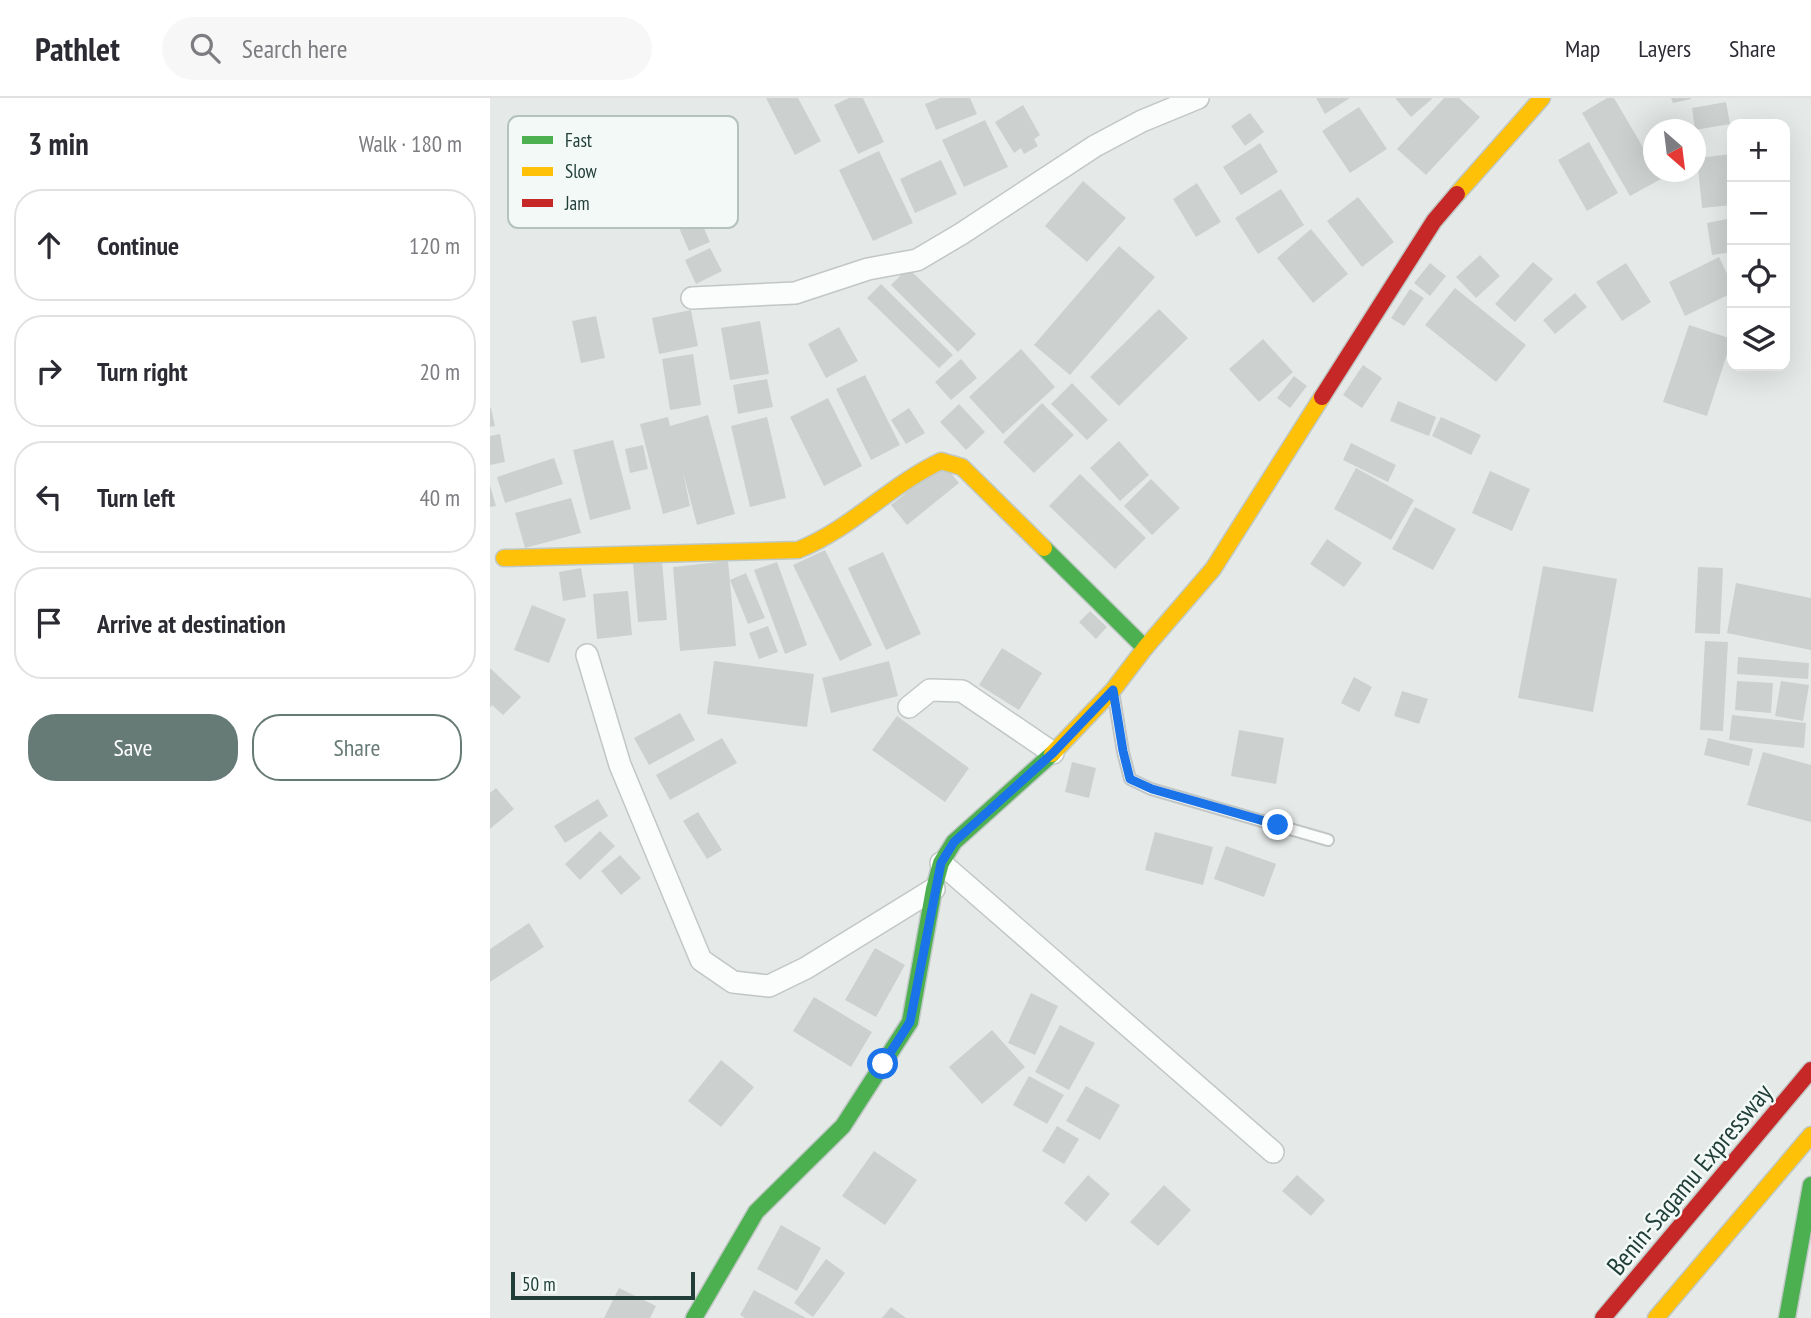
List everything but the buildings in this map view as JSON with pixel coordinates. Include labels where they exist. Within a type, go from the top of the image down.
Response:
[{"type":"main road","points":[[694,1318],[756,1212],[843,1126],[910,1022],[934,889],[941,863],[954,842],[1053,753],[1113,690],[1213,569],[1434,221],[1542,98]]},
{"type":"main road","points":[[504,558],[797,550],[821,541],[918,472],[941,461],[962,467],[1145,648]]},
{"type":"main road","name":"Benin-Sagamu Expressway","points":[[1656,1302],[1811,1070]]},
{"type":"main road","name":"Benin-Sagamu Expressway","points":[[1603,1318],[1656,1302],[1811,1135]]},
{"type":"main road","points":[[1787,1318],[1811,1185]]},
{"type":"street","points":[[692,298],[795,293],[868,269],[917,260],[1096,146],[1142,121],[1198,98]]},
{"type":"street","points":[[587,655],[620,765],[701,960],[733,982],[769,986],[806,968],[934,889]]},
{"type":"street","points":[[909,707],[930,690],[962,691],[1053,753]]},
{"type":"street","points":[[941,863],[1273,1152]]},
{"type":"lane","points":[[1113,690],[1130,779],[1152,789],[1328,840]]},
{"type":"traffic: fast","points":[[1044,548],[1145,648]]},
{"type":"traffic: fast","points":[[694,1318],[756,1212],[843,1126],[910,1022],[934,889],[941,863],[954,842],[1052,754]]},
{"type":"traffic: fast","points":[[1787,1318],[1811,1185]]},
{"type":"traffic: slow","points":[[1457,194],[1542,98]]},
{"type":"traffic: slow","points":[[1052,754],[1113,690],[1213,569],[1322,397]]},
{"type":"traffic: slow","points":[[504,558],[798,550],[836,531],[905,482],[941,461],[962,467],[1044,548]]},
{"type":"traffic: slow","points":[[1656,1318],[1811,1135]]},
{"type":"traffic: jam","points":[[1322,397],[1434,221],[1457,194]]},
{"type":"traffic: jam","points":[[1603,1318],[1811,1070]]},
{"type":"route","points":[[883,1064],[910,1022],[941,863],[954,842],[1053,753],[1113,690],[1130,779],[1152,789],[1278,825]]}]
